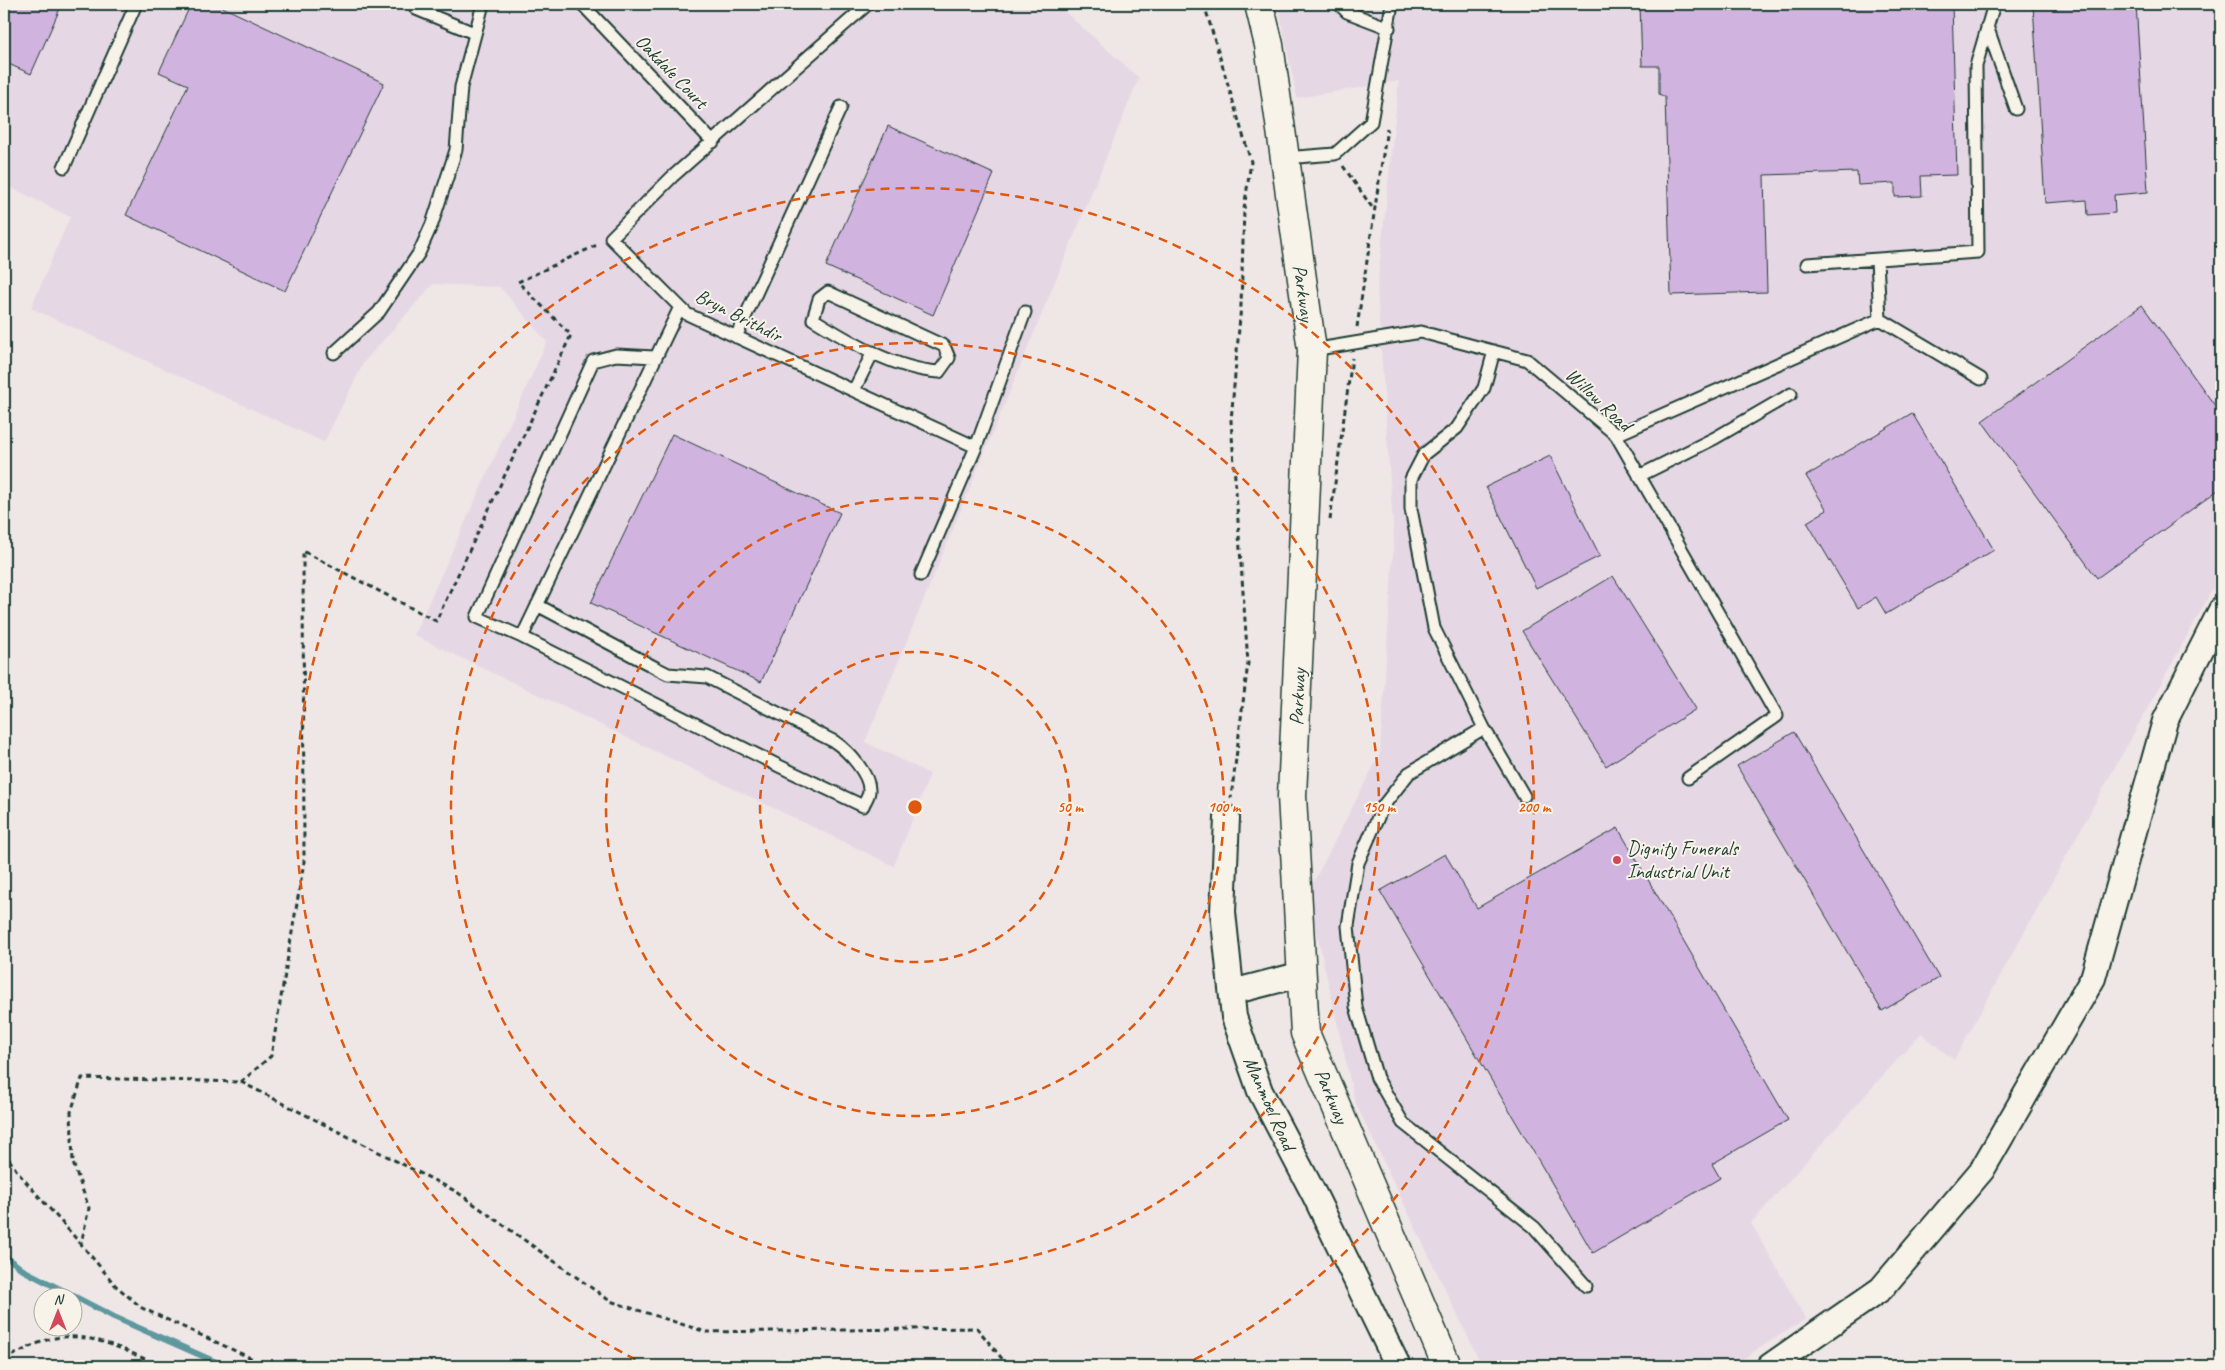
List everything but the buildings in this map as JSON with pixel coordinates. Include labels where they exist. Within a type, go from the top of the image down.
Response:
[{"type":"main road","name":"Parkway","points":[[1259,4],[1269,45],[1312,350],[1292,796],[1305,1033],[1447,1366]]},
{"type":"street","points":[[1770,1366],[1881,1289],[1982,1170],[2093,978],[2165,722],[2221,610]]},
{"type":"street","name":"Manmoel Road","points":[[1227,818],[1223,912],[1234,1018],[1260,1091],[1315,1196],[1398,1366]]},
{"type":"street","points":[[1232,992],[1302,974]]},
{"type":"lane","points":[[64,167],[136,4]]},
{"type":"lane","points":[[334,353],[379,312],[422,246],[435,216],[456,150],[462,88],[474,33],[483,4]]},
{"type":"lane","name":"Oakdale Court","points":[[582,4],[713,142]]},
{"type":"lane","points":[[611,238],[672,177],[868,4]]},
{"type":"lane","points":[[1339,4],[1348,12],[1389,28]]},
{"type":"lane","points":[[1285,158],[1335,154],[1371,122],[1392,4]]},
{"type":"lane","points":[[1807,264],[1978,252],[1976,66],[1994,4]]},
{"type":"lane","points":[[416,9],[474,33]]},
{"type":"lane","points":[[1987,26],[2016,109]]},
{"type":"lane","points":[[736,337],[841,107]]},
{"type":"lane","name":"Bryn Brithdir","points":[[611,238],[687,314],[976,447]]},
{"type":"lane","points":[[1877,260],[1880,319]]},
{"type":"lane","points":[[828,292],[944,346],[949,358],[939,372],[922,371],[873,352],[813,319],[819,299],[828,292]]},
{"type":"lane","points":[[522,637],[654,357],[680,307]]},
{"type":"lane","points":[[922,575],[976,447],[1025,312]]},
{"type":"lane","points":[[1880,319],[1981,379]]},
{"type":"lane","points":[[1616,435],[1880,319]]},
{"type":"lane","name":"Willow Road","points":[[1312,350],[1421,332],[1527,360],[1616,435],[1777,716],[1688,778]]},
{"type":"lane","points":[[1494,351],[1484,388],[1456,428],[1424,454],[1411,479],[1411,509],[1434,628],[1484,728],[1524,796]]},
{"type":"lane","points":[[854,390],[873,352]]},
{"type":"lane","points":[[537,606],[668,674],[707,677],[835,742],[847,751],[868,784],[868,797],[863,806],[522,637],[477,617],[594,361],[616,354],[654,357]]},
{"type":"lane","points":[[1640,476],[1715,438],[1791,394]]},
{"type":"lane","points":[[1484,728],[1409,773],[1383,806],[1358,863],[1348,926],[1356,1007],[1377,1078],[1403,1123],[1534,1227],[1586,1286]]},
{"type":"path","points":[[1204,4],[1251,162],[1244,209],[1241,305],[1232,421],[1248,663],[1236,768],[1227,818]]},
{"type":"path","points":[[1354,343],[1388,122]]},
{"type":"path","points":[[1335,154],[1374,211]]},
{"type":"path","points":[[241,1082],[271,1056],[304,862],[303,551],[436,621],[571,335],[518,282],[611,238]]},
{"type":"path","points":[[81,1244],[89,1208],[73,1163],[71,1112],[82,1078],[241,1082],[457,1192],[610,1301],[706,1332],[977,1328],[1008,1366]]},
{"type":"path","points":[[4,1152],[19,1174],[116,1286],[142,1308],[268,1366]]},
{"type":"path","points":[[4,1359],[49,1340],[75,1336],[93,1338],[161,1366]]},
{"type":"shaded area","points":[[4,4],[1056,4],[1139,78],[865,742],[930,774],[894,866],[414,635],[547,342],[500,287],[433,284],[364,362],[324,442],[31,308],[70,217],[4,184]]},
{"type":"shaded area","points":[[1278,4],[2221,4],[2221,574],[1954,1060],[1921,1033],[1751,1223],[1806,1319],[1731,1366],[1482,1366],[1355,1102],[1308,893],[1380,754],[1394,538],[1377,289],[1399,81],[1297,98]]},
{"type":"waterway","points":[[4,1255],[23,1270],[114,1317],[225,1366]]},
{"type":"place","name":"Dignity Funerals Industrial Unit","points":[[1617,860]]}]
